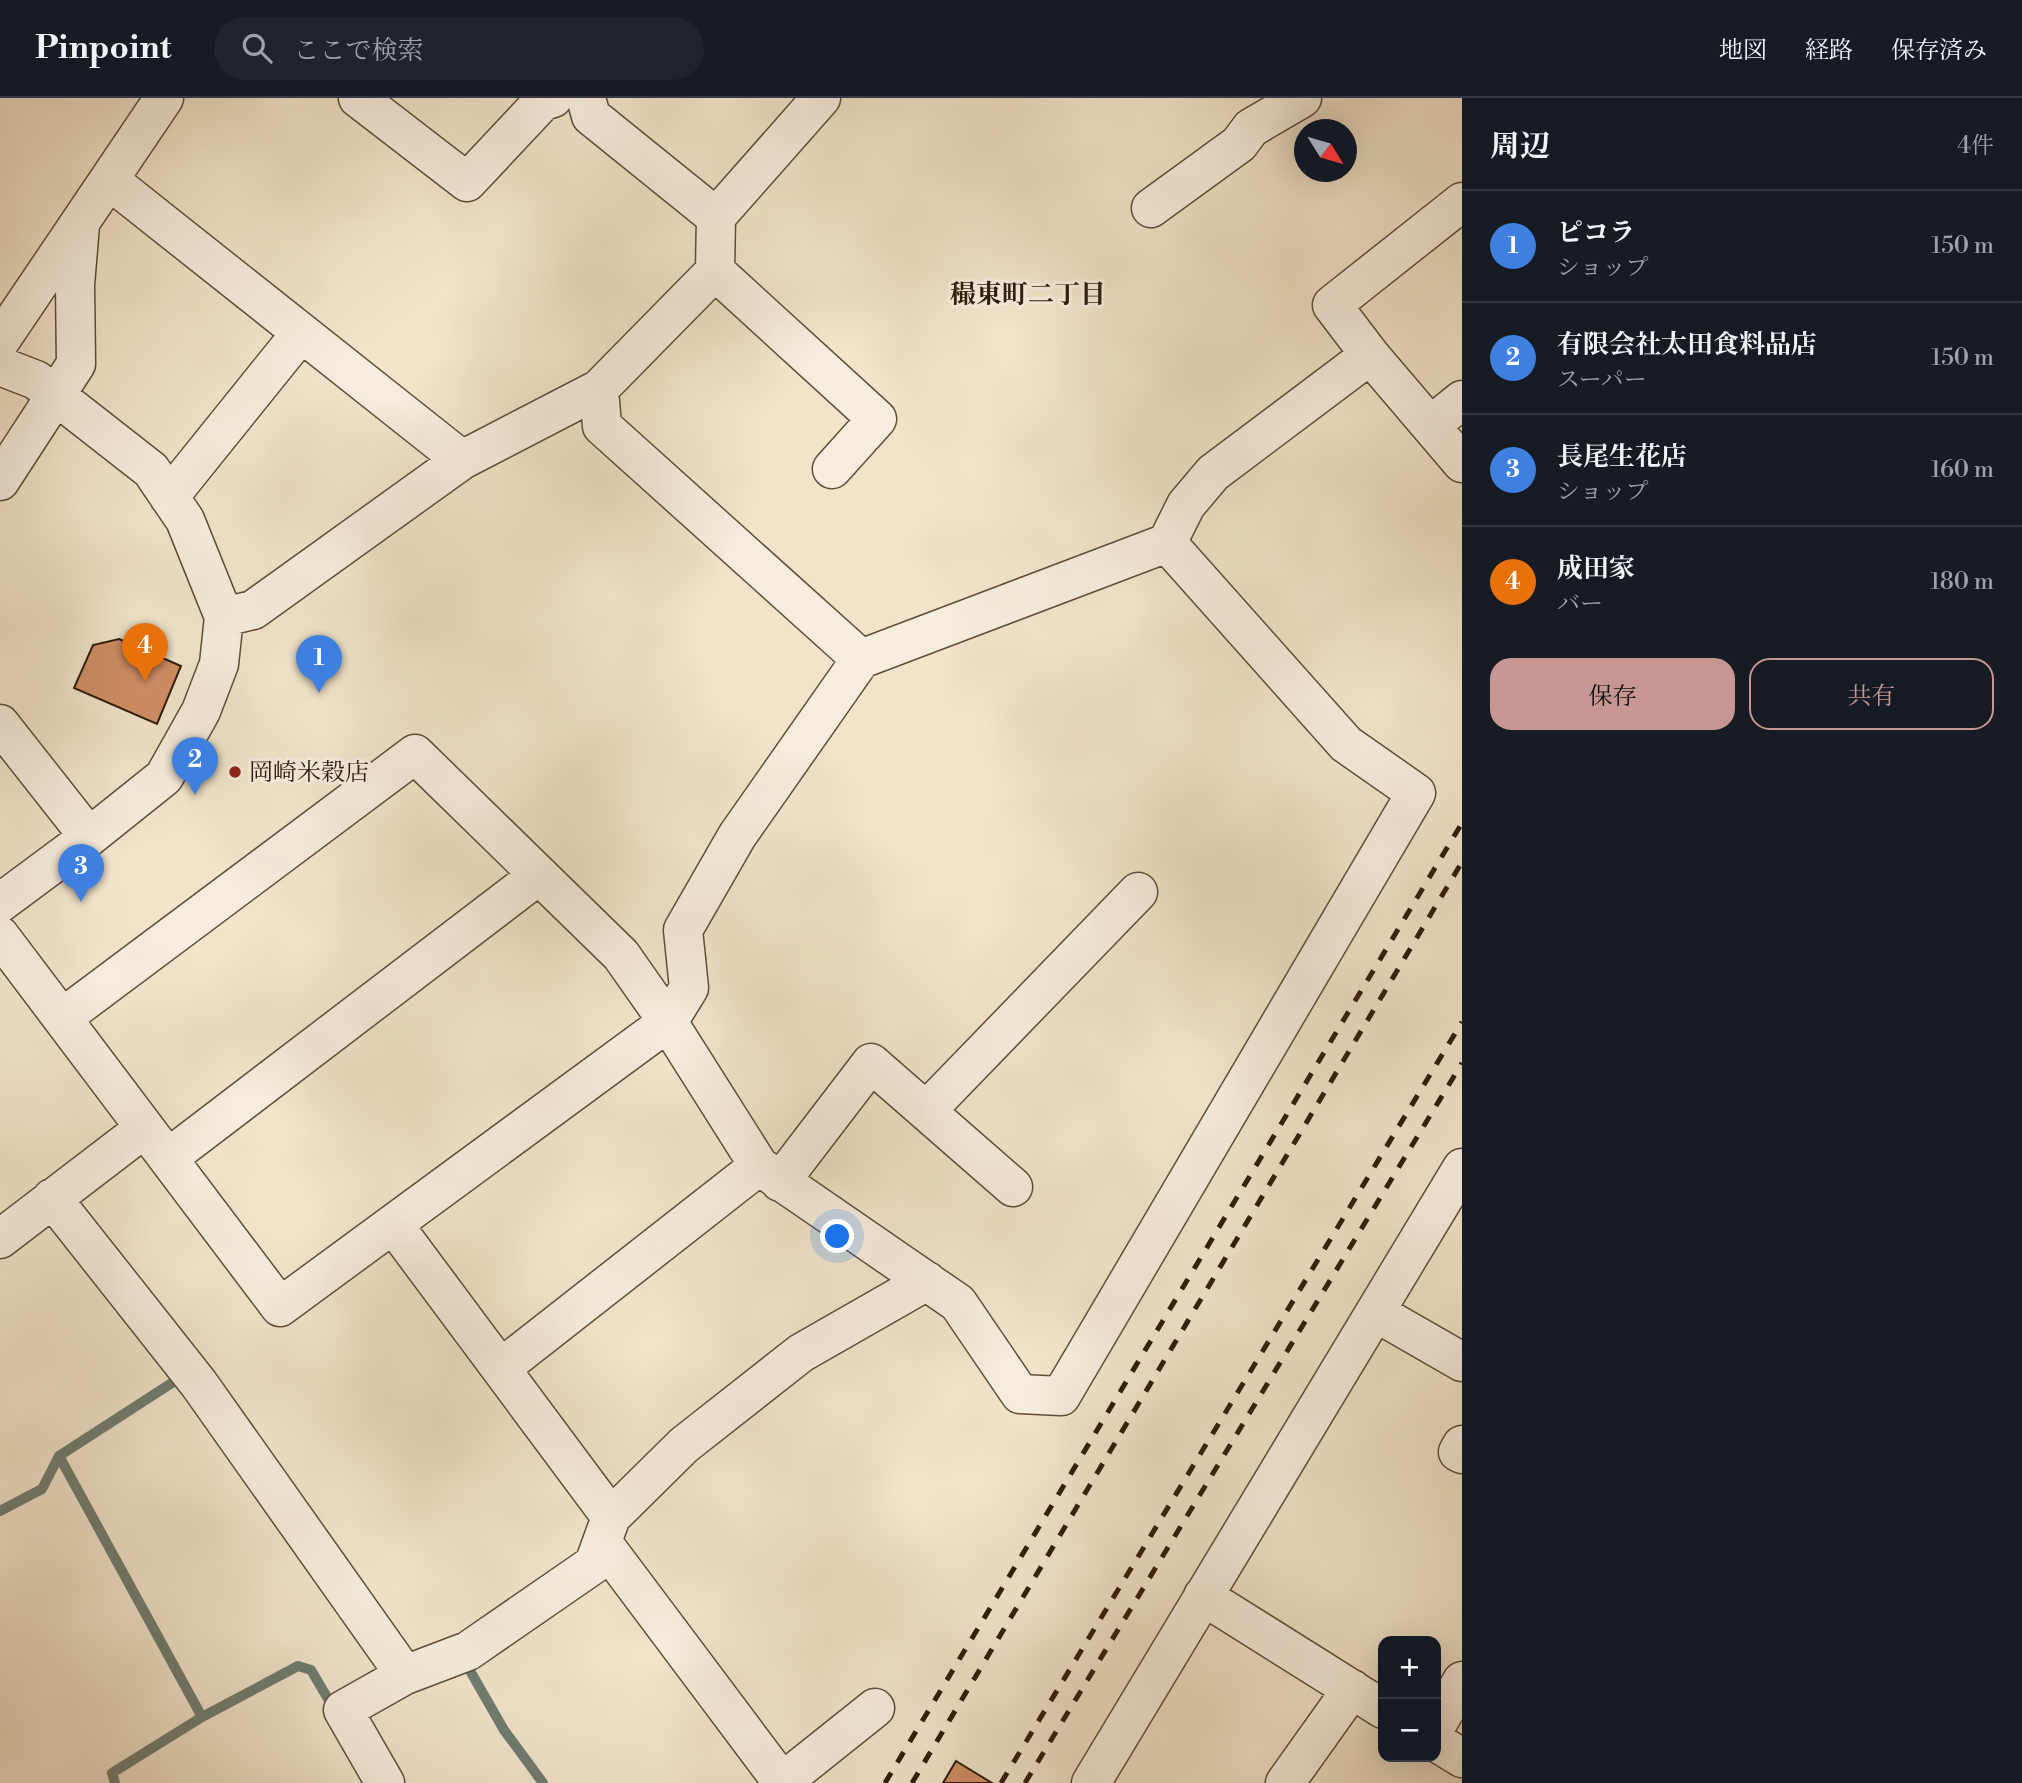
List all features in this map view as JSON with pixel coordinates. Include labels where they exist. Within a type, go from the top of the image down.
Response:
[{"type":"street","points":[[0,341],[164,98]]},
{"type":"street","points":[[358,98],[467,183],[543,102],[554,98]]},
{"type":"street","points":[[586,98],[591,116],[716,217]]},
{"type":"street","points":[[224,617],[253,610],[462,460],[599,389],[715,271],[716,217],[821,98]]},
{"type":"street","points":[[1151,208],[1239,144],[1251,128],[1302,98]]},
{"type":"street","points":[[108,180],[462,460]]},
{"type":"street","points":[[1462,202],[1332,305],[1370,355],[1462,463]]},
{"type":"street","points":[[0,481],[76,364],[75,285],[80,223]]},
{"type":"street","points":[[715,271],[877,419],[832,469]]},
{"type":"street","points":[[169,497],[301,333]]},
{"type":"street","points":[[0,936],[280,1307],[668,1022],[689,988],[682,930],[737,836],[861,659],[1167,543],[1186,505],[1213,473],[1370,355]]},
{"type":"street","points":[[0,366],[36,380],[151,470],[185,520],[224,617],[219,664],[206,699],[164,777],[0,903]]},
{"type":"street","points":[[599,389],[602,426],[861,659]]},
{"type":"street","points":[[1431,425],[1462,400]]},
{"type":"street","points":[[62,1018],[415,754],[621,955],[769,1174],[958,1303],[1020,1394],[1061,1396],[1416,793],[1346,744],[1167,543]]},
{"type":"street","points":[[0,724],[89,837]]},
{"type":"street","points":[[168,1158],[538,874]]},
{"type":"street","points":[[926,1111],[1138,892]]},
{"type":"street","points":[[500,1368],[769,1174],[871,1063],[1013,1187]]},
{"type":"street","points":[[0,1239],[145,1128]]},
{"type":"street","points":[[1091,1783],[1462,1168]]},
{"type":"street","points":[[52,1198],[198,1384],[405,1675]]},
{"type":"street","points":[[393,1223],[500,1368],[606,1529],[782,1782],[875,1708]]},
{"type":"street","points":[[374,1779],[343,1710],[405,1675],[468,1650],[594,1564],[606,1529],[684,1445],[801,1353],[927,1282]]},
{"type":"street","points":[[1375,1312],[1462,1362]]},
{"type":"street","points":[[1462,1445],[1458,1452],[1462,1454]]},
{"type":"street","points":[[1203,1596],[1378,1706]]},
{"type":"street","points":[[1441,1717],[1462,1681]]},
{"type":"street","points":[[1285,1783],[1352,1689]]},
{"type":"street","points":[[1441,1745],[1462,1758]]},
{"type":"building","points":[[119,639],[181,666],[157,724],[74,688],[93,645]]},
{"type":"building","points":[[956,1761],[992,1783],[943,1783]]},
{"type":"waterway","points":[[115,1783],[112,1773],[202,1717],[59,1456],[181,1377]]},
{"type":"waterway","points":[[0,1511],[42,1489],[59,1456]]},
{"type":"waterway","points":[[465,1662],[504,1730],[543,1783]]},
{"type":"waterway","points":[[202,1717],[298,1666],[311,1670],[331,1704],[337,1701]]},
{"type":"railway","points":[[885,1783],[1462,823]]},
{"type":"railway","points":[[912,1783],[1462,862]]},
{"type":"railway","points":[[1001,1783],[1462,1022]]},
{"type":"railway","points":[[1025,1783],[1462,1063]]},
{"type":"place","name":"成田家","points":[[145,681]]},
{"type":"place","name":"ピコラ","points":[[319,693]]},
{"type":"place","name":"岡崎米穀店","points":[[235,772]]},
{"type":"place","name":"有限会社太田食料品店","points":[[195,795]]},
{"type":"place","name":"長尾生花店","points":[[81,902]]},
{"type":"district","name":"穝東町二丁目","points":[[1028,294]]}]
